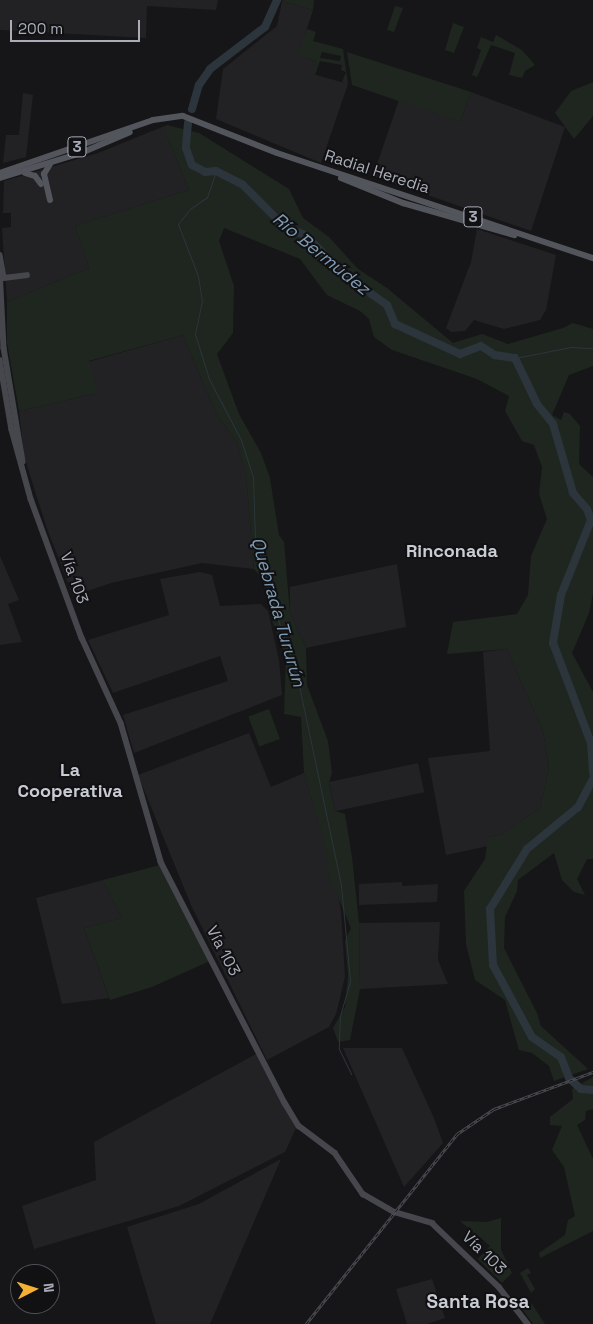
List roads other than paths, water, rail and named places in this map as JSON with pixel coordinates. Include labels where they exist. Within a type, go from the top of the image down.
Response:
[{"type":"main road","name":"Radial Heredia","points":[[2,176],[124,130],[153,120],[176,116],[193,119],[324,169],[476,218],[539,243],[593,258]]},
{"type":"main road","name":"Radial Heredia","points":[[2,176],[36,168],[106,143],[153,120]]},
{"type":"main road","points":[[36,168],[40,163],[124,130]]},
{"type":"main road","points":[[50,200],[44,174],[54,162]]},
{"type":"main road","points":[[324,169],[404,203],[539,243]]},
{"type":"main road","points":[[335,172],[398,196],[404,203]]},
{"type":"main road","points":[[14,174],[33,174],[41,184]]},
{"type":"main road","points":[[0,182],[2,176]]},
{"type":"main road","points":[[404,203],[410,201],[476,218]]},
{"type":"main road","points":[[0,255],[4,278],[27,275]]},
{"type":"main road","name":"Vía 103","points":[[0,268],[4,348],[30,492]]},
{"type":"main road","points":[[0,338],[10,386],[18,454]]},
{"type":"main road","name":"Vía 103","points":[[0,360],[18,454],[30,492],[82,638],[121,723],[161,862],[285,1103],[299,1126],[334,1152],[363,1194],[394,1212],[432,1223],[499,1287],[528,1324]]},
{"type":"waterway","name":"Río Bermúdez","points":[[192,109],[199,85],[210,69],[265,27],[277,0]]},
{"type":"waterway","name":"Río Bermúdez","points":[[188,123],[186,148],[192,165],[205,172],[216,171],[243,185],[284,226],[306,236],[345,275],[387,305],[395,324],[460,354],[481,346],[495,355],[515,358],[537,404],[553,424],[573,493],[587,509],[591,520],[561,595],[553,643],[591,743],[593,773]]},
{"type":"waterway","name":"Quebrada Tururún","points":[[216,171],[207,197],[190,209],[178,224],[198,276],[202,301],[195,334],[209,379],[241,440],[253,478],[255,537],[275,611],[297,676],[341,885],[350,981],[340,1015],[339,1049],[351,1074]]},
{"type":"waterway","points":[[515,358],[571,347],[593,348]]},
{"type":"waterway","name":"Río Bermúdez","points":[[593,779],[578,807],[527,849],[490,909],[493,965],[532,1037],[561,1057],[569,1078],[581,1089],[593,1090]]},
{"type":"railway","points":[[306,1324],[457,1134],[494,1109],[593,1072]]},
{"type":"district","name":"Rinconada","points":[[452,551]]},
{"type":"district","name":"La Cooperativa","points":[[70,781]]},
{"type":"district","name":"Santa Rosa","points":[[478,1302]]}]
